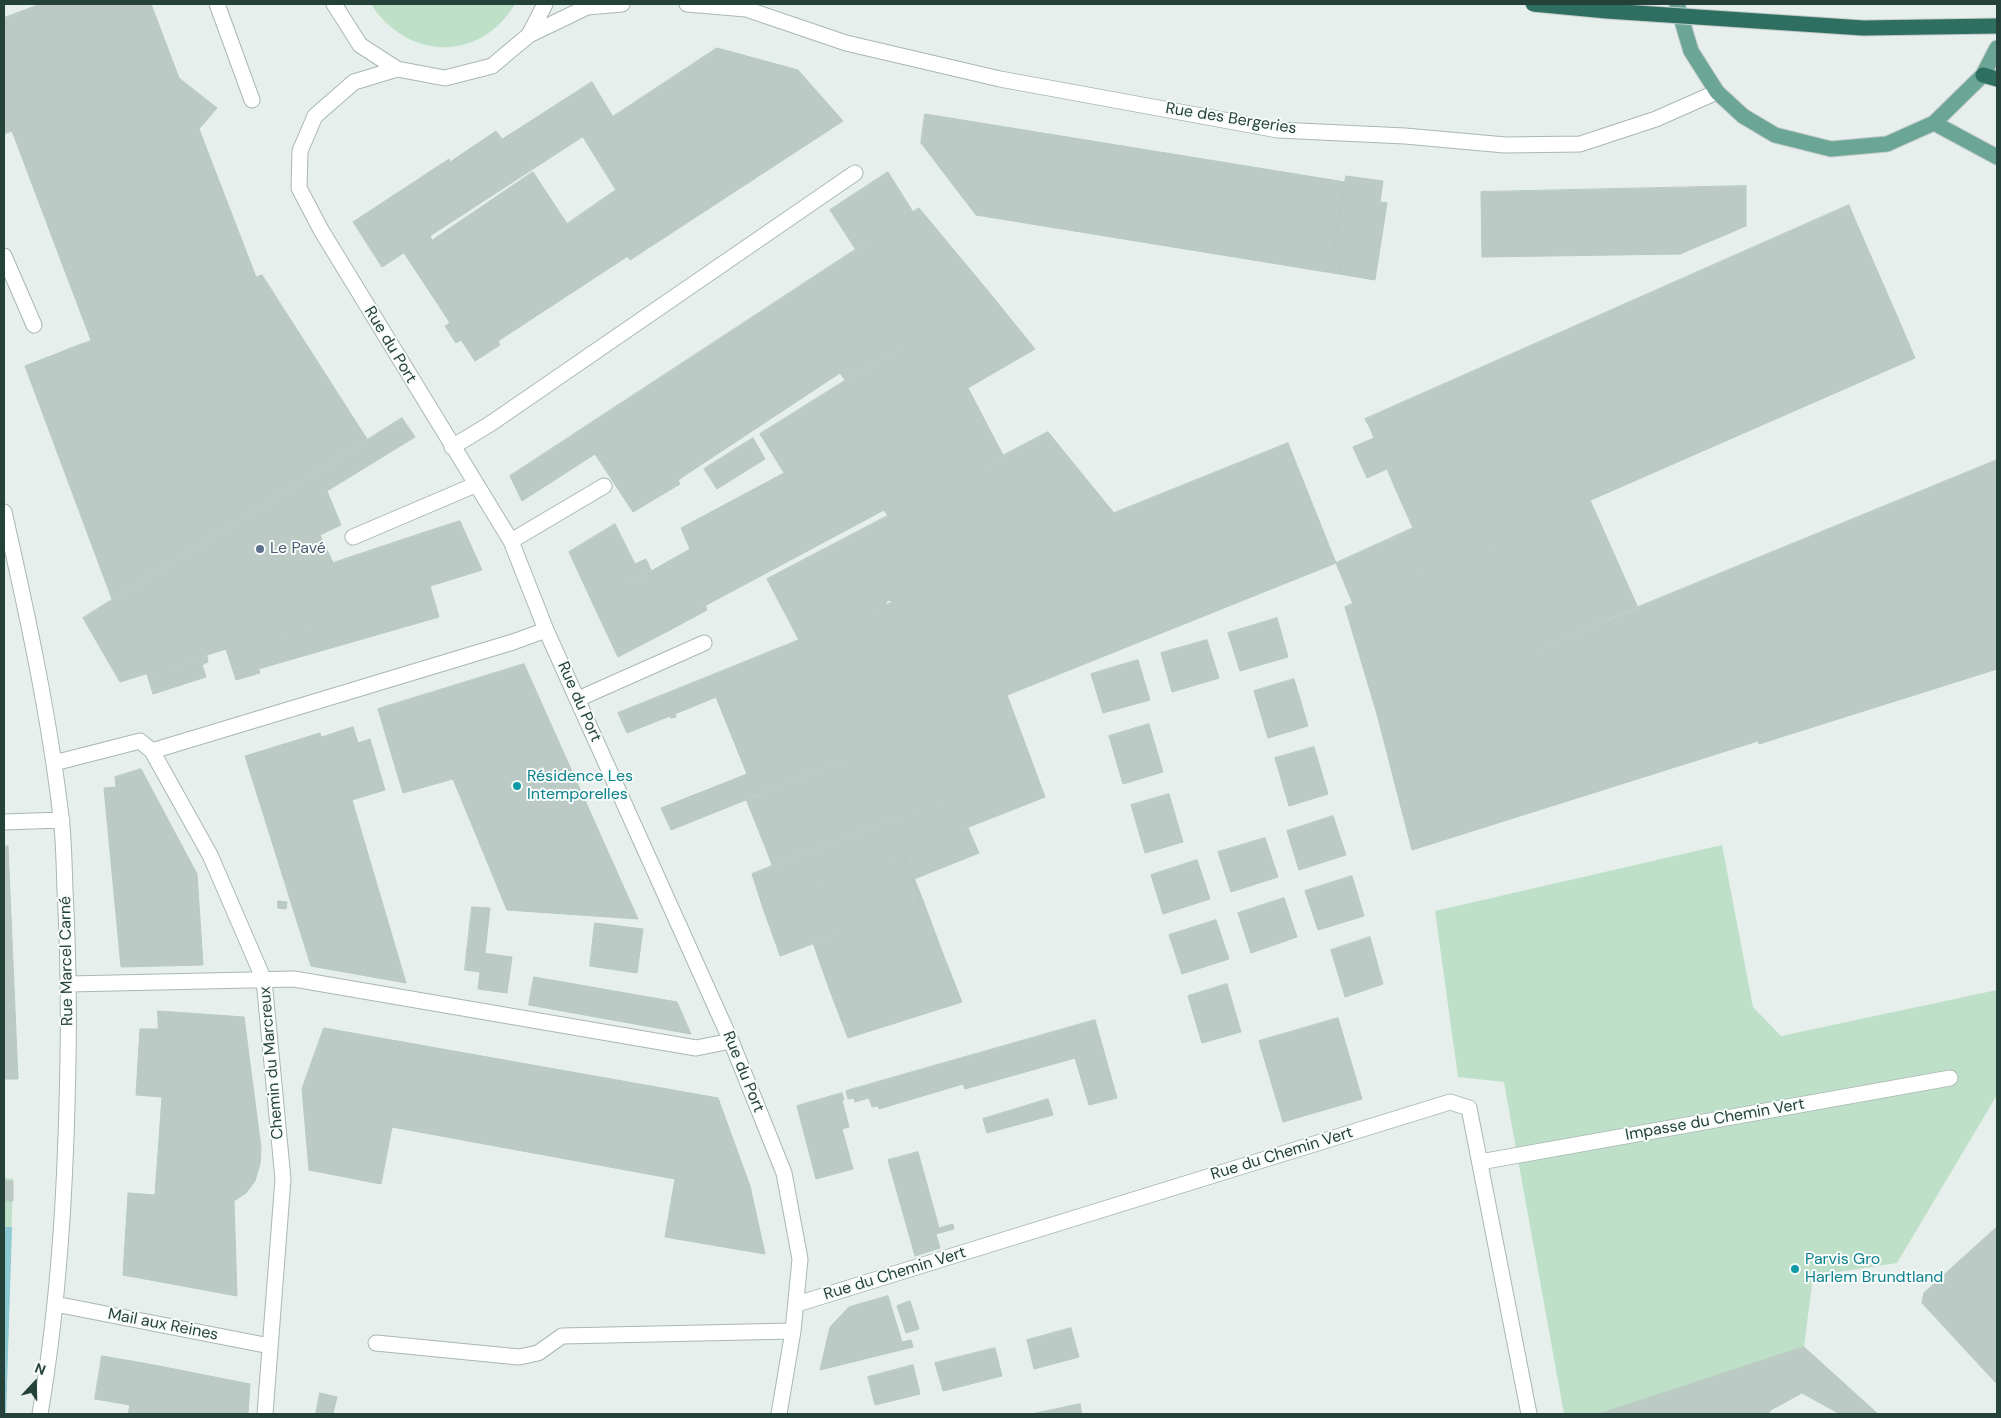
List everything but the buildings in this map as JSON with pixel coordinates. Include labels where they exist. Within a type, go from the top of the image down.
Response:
[{"type":"highway","points":[[1533,4],[1607,11],[1863,28],[1997,26]]},
{"type":"main road","points":[[1677,4],[1691,51],[1717,92],[1744,116],[1774,134],[1831,149],[1887,144],[1934,123],[1990,77],[1997,48]]},
{"type":"main road","points":[[1934,123],[1997,157]]},
{"type":"street","points":[[216,4],[252,100]]},
{"type":"street","points":[[334,4],[360,45],[397,69],[445,78],[492,66],[529,35],[587,7],[622,4]]},
{"type":"street","points":[[529,35],[545,4]]},
{"type":"street","name":"Rue des Bergeries","points":[[687,4],[742,7],[846,43],[1000,80],[1278,130],[1405,136],[1506,145],[1580,144],[1656,119],[1717,92]]},
{"type":"street","name":"Rue du Port","points":[[397,69],[354,82],[315,116],[300,151],[299,188],[321,230],[475,485],[511,541],[546,630],[731,1041],[784,1172],[800,1258],[793,1331],[779,1414]]},
{"type":"street","points":[[452,447],[498,418],[855,174]]},
{"type":"street","points":[[4,256],[34,326]]},
{"type":"street","points":[[353,537],[475,485]]},
{"type":"street","points":[[511,541],[604,486]]},
{"type":"street","name":"Rue Marcel Carné","points":[[4,512],[31,630],[62,820],[69,984],[66,1142],[51,1348],[40,1414]]},
{"type":"street","points":[[54,762],[140,741],[152,751],[513,642],[546,630]]},
{"type":"street","points":[[578,700],[704,643]]},
{"type":"street","name":"Chemin du Marcreux","points":[[152,751],[210,855],[264,980],[283,1179],[265,1414]]},
{"type":"street","points":[[4,822],[62,820]]},
{"type":"street","points":[[69,984],[294,979],[696,1048],[731,1041]]},
{"type":"street","name":"Impasse du Chemin Vert","points":[[1480,1162],[1950,1078]]},
{"type":"street","name":"Rue du Chemin Vert","points":[[796,1304],[1450,1102],[1469,1108],[1529,1414]]},
{"type":"street","name":"Mail aux Reines","points":[[55,1304],[270,1346]]},
{"type":"street","points":[[376,1343],[500,1357],[519,1357],[538,1353],[562,1336],[793,1331]]},
{"type":"green space","points":[[371,4],[515,4],[500,23],[483,37],[463,45],[443,47],[423,44],[403,36],[386,22]]},
{"type":"green space","points":[[1722,845],[1753,1007],[1781,1036],[1997,990],[1997,1095],[1897,1263],[1813,1276],[1804,1347],[1599,1414],[1564,1414],[1504,1082],[1458,1077],[1435,911]]},
{"type":"green space","points":[[4,1178],[13,1179],[6,1414],[4,1414]]},
{"type":"water","points":[[4,1227],[12,1227],[6,1414],[4,1414]]},
{"type":"place","name":"Le Pavé","points":[[260,549]]},
{"type":"place","name":"Résidence Les Intemporelles","points":[[517,786]]},
{"type":"place","name":"Parvis Gro Harlem Brundtland","points":[[1795,1269]]}]
